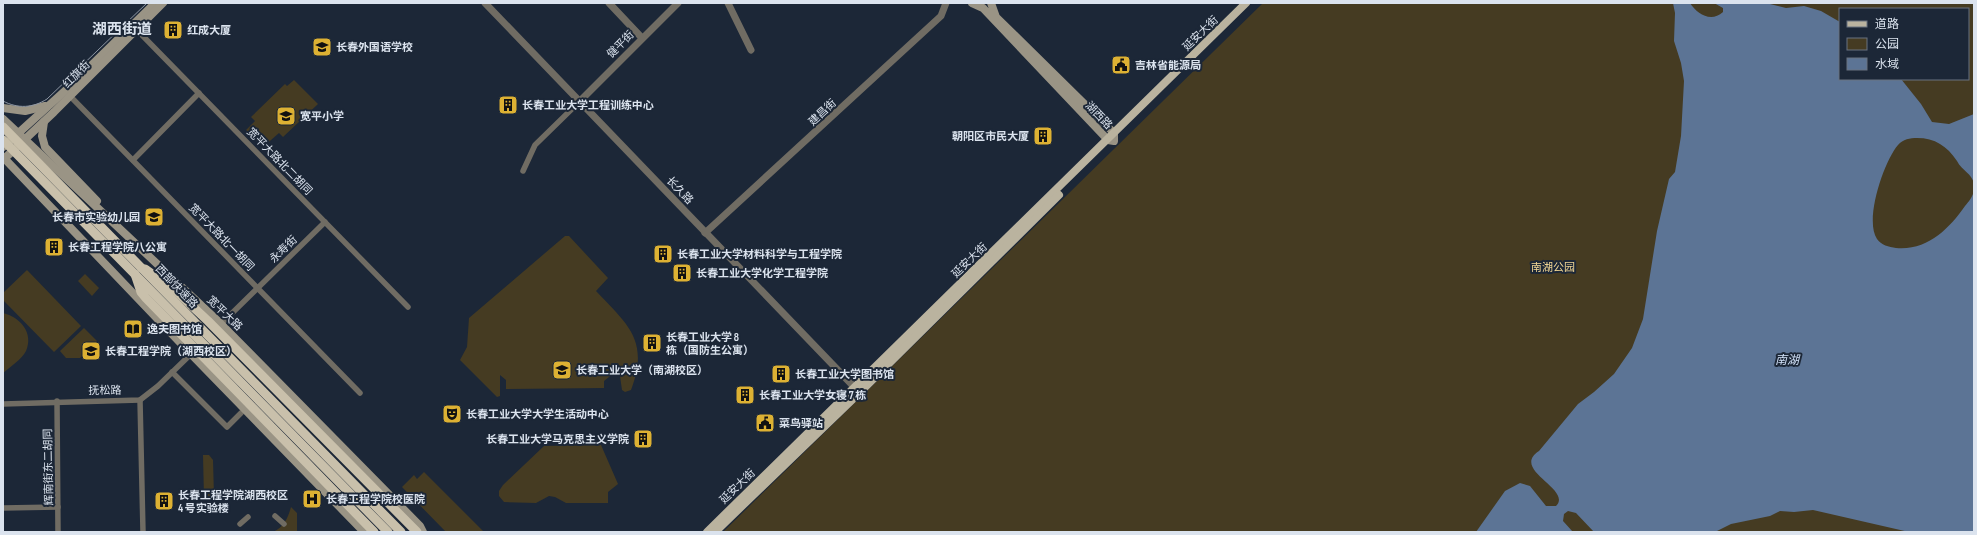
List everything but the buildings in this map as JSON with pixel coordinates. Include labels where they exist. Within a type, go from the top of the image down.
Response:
[{"type":"highway","name":"西部快速路","points":[[3,127],[388,532]]},
{"type":"highway","name":"西部快速路","points":[[3,140],[139,271],[401,532]]},
{"type":"highway","points":[[139,271],[176,291],[208,321],[417,532]]},
{"type":"highway","points":[[139,271],[142,292],[146,298],[374,532]]},
{"type":"main road","name":"红旗街","points":[[3,147],[155,3]]},
{"type":"main road","name":"红旗街","points":[[3,159],[44,122],[163,3]]},
{"type":"main road","name":"湖西路","points":[[972,3],[983,8],[1112,138]]},
{"type":"main road","name":"湖西路","points":[[991,3],[996,17],[1112,138]]},
{"type":"main road","name":"延安大街","points":[[715,532],[1246,3]]},
{"type":"main road","name":"延安大街","points":[[1112,138],[1254,3]]},
{"type":"main road","points":[[3,108],[25,111],[50,104]]},
{"type":"main road","name":"宽平大路","points":[[3,119],[17,134],[221,324],[420,526],[423,532]]},
{"type":"main road","points":[[44,122],[42,136],[45,147],[96,200],[105,216]]},
{"type":"main road","points":[[3,159],[364,532]]},
{"type":"main road","name":"延安大街","points":[[707,532],[857,390]]},
{"type":"street","name":"长久路","points":[[485,3],[857,390]]},
{"type":"street","points":[[609,3],[642,38]]},
{"type":"street","name":"健平街","points":[[579,102],[678,3]]},
{"type":"street","points":[[728,3],[751,50]]},
{"type":"street","name":"建昌街","points":[[705,232],[941,16],[946,3]]},
{"type":"street","name":"宽平大路北二胡同","points":[[136,30],[408,307]]},
{"type":"street","points":[[133,160],[199,93]]},
{"type":"street","name":"宽平大路北一胡同","points":[[70,96],[360,393]]},
{"type":"street","points":[[523,171],[535,145],[579,102]]},
{"type":"street","name":"永寿街","points":[[221,324],[325,222]]},
{"type":"street","points":[[142,532],[140,400],[191,354]]},
{"type":"street","points":[[172,372],[227,427],[241,412]]},
{"type":"street","name":"抚松路","points":[[3,404],[57,401],[140,400]]},
{"type":"street","name":"辉南街东二胡同","points":[[57,401],[58,507],[56,516],[58,532]]},
{"type":"street","points":[[3,508],[58,507]]},
{"type":"street","points":[[275,516],[284,524]]},
{"type":"street","points":[[240,524],[248,517]]},
{"type":"green space","name":"南湖公园","points":[[1263,3],[1974,3],[1974,532],[723,532]]},
{"type":"green space","points":[[294,80],[318,104],[283,137],[279,133],[263,147],[246,130],[255,121],[251,117],[285,84],[287,86]]},
{"type":"green space","points":[[565,236],[569,236],[608,278],[596,291],[617,313],[632,334],[636,345],[638,358],[636,373],[631,390],[625,392],[622,390],[619,369],[604,381],[604,388],[506,389],[506,380],[500,375],[500,396],[497,397],[460,360],[467,347],[469,318]]},
{"type":"green space","points":[[27,270],[81,326],[54,352],[3,300],[3,293]]},
{"type":"green space","points":[[85,274],[99,288],[92,296],[78,281]]},
{"type":"green space","points":[[3,313],[20,322],[27,332],[28,344],[26,351],[19,360],[3,373]]},
{"type":"green space","points":[[84,328],[97,341],[80,358],[66,358],[60,351]]},
{"type":"green space","points":[[601,445],[618,484],[608,492],[608,503],[566,503],[555,497],[549,496],[536,503],[504,502],[499,496],[499,491],[503,485],[544,446]]},
{"type":"green space","points":[[203,455],[209,455],[213,460],[214,496],[204,498]]},
{"type":"green space","points":[[424,472],[483,531],[446,532],[402,487],[414,475],[417,479]]},
{"type":"green space","points":[[291,507],[297,513],[297,532],[273,532],[280,528],[285,522]]},
{"type":"water","name":"南湖","points":[[1673,3],[1690,3],[1700,14],[1709,17],[1714,17],[1723,12],[1723,8],[1714,3],[1766,3],[1786,8],[1804,6],[1821,11],[1839,21],[1839,80],[1902,80],[1921,104],[1932,122],[1949,124],[1974,114],[1974,184],[1971,177],[1945,147],[1929,139],[1907,139],[1898,145],[1887,164],[1877,191],[1873,219],[1877,239],[1883,244],[1896,248],[1918,246],[1936,237],[1952,223],[1969,201],[1974,191],[1974,532],[1909,532],[1813,510],[1794,512],[1780,511],[1770,516],[1731,524],[1715,532],[1594,532],[1576,513],[1568,511],[1564,514],[1563,521],[1573,532],[1476,532],[1505,491],[1520,483],[1530,486],[1546,506],[1556,506],[1559,500],[1556,493],[1536,472],[1532,465],[1532,458],[1578,404],[1614,374],[1632,348],[1643,319],[1657,231],[1669,179],[1675,172],[1681,136],[1684,81],[1681,63],[1674,41],[1675,13]]},
{"type":"tram line","points":[[3,101],[14,105],[31,106],[47,99],[147,3]]},
{"type":"place","name":"红成大厦","points":[[173,30]]},
{"type":"place","name":"长春外国语学校","points":[[322,47]]},
{"type":"place","name":"吉林省能源局","points":[[1121,65]]},
{"type":"place","name":"长春工业大学工程训练中心","points":[[508,105]]},
{"type":"place","name":"宽平小学","points":[[286,116]]},
{"type":"place","name":"朝阳区市民大厦","points":[[1043,136]]},
{"type":"place","name":"长春市实验幼儿园","points":[[154,217]]},
{"type":"place","name":"长春工程学院八公寓","points":[[54,247]]},
{"type":"place","name":"长春工业大学材料科学与工程学院","points":[[663,254]]},
{"type":"place","name":"长春工业大学化学工程学院","points":[[682,273]]},
{"type":"place","name":"逸夫图书馆","points":[[133,329]]},
{"type":"place","name":"长春工业大学 8 栋（国防生公寓）","points":[[652,343]]},
{"type":"place","name":"长春工程学院（湖西校区）","points":[[91,351]]},
{"type":"place","name":"长春工业大学（南湖校区）","points":[[562,370]]},
{"type":"place","name":"长春工业大学图书馆","points":[[781,374]]},
{"type":"place","name":"长春工业大学女寝 7 栋","points":[[745,395]]},
{"type":"place","name":"长春工业大学大学生活动中心","points":[[452,414]]},
{"type":"place","name":"菜鸟驿站","points":[[765,423]]},
{"type":"place","name":"长春工业大学马克思主义学院","points":[[643,439]]},
{"type":"place","name":"长春工程学院校医院","points":[[312,499]]},
{"type":"place","name":"长春工程学院湖西校区 4 号实验楼","points":[[164,501]]},
{"type":"district","name":"湖西街道","points":[[122,29]]}]
